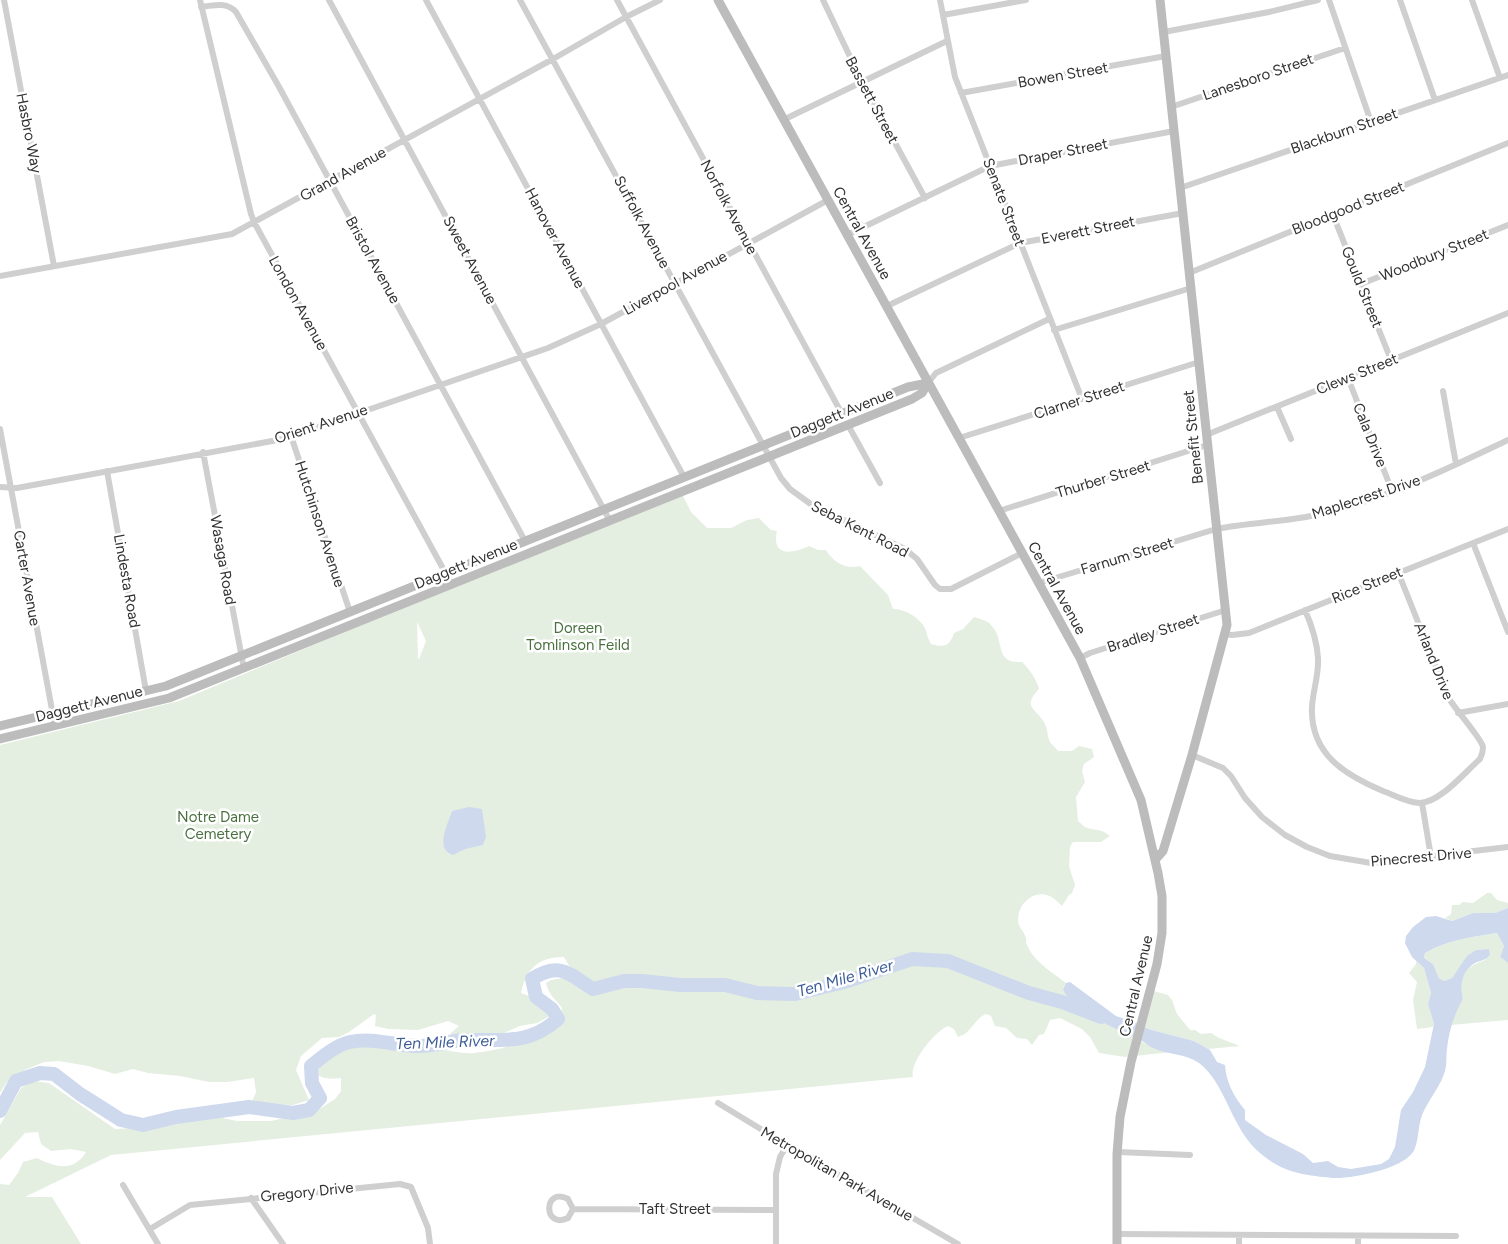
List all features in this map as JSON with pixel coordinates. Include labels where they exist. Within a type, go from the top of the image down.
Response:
[{"type":"street","name":"Hasbro Way","points":[[4,0],[54,266]]},
{"type":"street","name":"Sweet Avenue","points":[[329,0],[610,521]]},
{"type":"street","name":"Hanover Avenue","points":[[426,0],[684,477]]},
{"type":"street","name":"Suffolk Avenue","points":[[520,0],[763,445]]},
{"type":"street","name":"Norfolk Avenue","points":[[617,0],[842,414]]},
{"type":"street","name":"Grand Avenue","points":[[0,276],[232,234],[660,0]]},
{"type":"street","name":"Central Avenue","points":[[718,0],[1080,658],[1141,800],[1162,896],[1162,933],[1157,964],[1123,1097],[1120,1117],[1117,1244]]},
{"type":"street","name":"Bassett Street","points":[[822,0],[862,82],[925,198]]},
{"type":"street","name":"Senate Street","points":[[940,0],[955,77],[1082,399]]},
{"type":"street","points":[[943,15],[1026,0]]},
{"type":"street","name":"Benefit Street","points":[[1155,860],[1163,851],[1192,755],[1227,625],[1160,0]]},
{"type":"street","points":[[1164,32],[1269,12],[1318,0]]},
{"type":"street","points":[[1329,0],[1371,122]]},
{"type":"street","points":[[1400,0],[1435,100]]},
{"type":"street","points":[[1472,0],[1500,78]]},
{"type":"street","name":"Bristol Avenue","points":[[200,4],[223,5],[231,7],[236,12],[278,85],[525,541]]},
{"type":"street","name":"London Avenue","points":[[200,4],[225,112],[254,222],[452,585]]},
{"type":"street","points":[[785,120],[947,42]]},
{"type":"street","name":"Lanesboro Street","points":[[1171,107],[1345,48]]},
{"type":"street","name":"Bowen Street","points":[[961,93],[1166,56]]},
{"type":"street","name":"Blackburn Street","points":[[1180,188],[1508,75]]},
{"type":"street","name":"Draper Street","points":[[847,235],[990,166],[1174,131]]},
{"type":"street","name":"Bloodgood Street","points":[[1189,273],[1508,144]]},
{"type":"street","name":"Liverpool Avenue","points":[[601,324],[828,200]]},
{"type":"street","name":"Everett Street","points":[[887,306],[1020,243],[1183,213]]},
{"type":"street","name":"Gould Street","points":[[1332,215],[1391,360]]},
{"type":"street","name":"Woodbury Street","points":[[1360,284],[1508,225]]},
{"type":"street","points":[[1054,330],[1191,288]]},
{"type":"street","name":"Clews Street","points":[[1206,434],[1508,313]]},
{"type":"street","name":"Daggett Avenue","points":[[0,739],[170,698],[918,396],[922,394],[928,382],[936,373],[1049,319]]},
{"type":"street","name":"Orient Avenue","points":[[0,487],[17,488],[291,436],[522,357],[569,340],[601,324]]},
{"type":"street","name":"Clarner Street","points":[[959,438],[1198,362]]},
{"type":"street","name":"Cala Drive","points":[[1348,378],[1392,491]]},
{"type":"street","name":"Daggett Avenue","points":[[0,726],[166,686],[604,508],[908,387],[928,382]]},
{"type":"street","points":[[1443,391],[1456,464]]},
{"type":"street","points":[[1277,407],[1291,439]]},
{"type":"street","points":[[848,425],[880,483]]},
{"type":"street","name":"Carter Avenue","points":[[0,429],[55,726]]},
{"type":"street","name":"Hutchinson Avenue","points":[[291,436],[350,612]]},
{"type":"street","name":"Maplecrest Drive","points":[[1216,529],[1306,517],[1350,506],[1392,491],[1508,440]]},
{"type":"street","name":"Seba Kent Road","points":[[763,445],[781,478],[802,499],[861,530],[905,549],[917,559],[940,589],[951,589],[1022,553]]},
{"type":"street","name":"Thurber Street","points":[[999,511],[1207,446]]},
{"type":"street","name":"Wasaga Road","points":[[204,452],[244,668]]},
{"type":"street","name":"Lindesta Road","points":[[107,470],[146,691]]},
{"type":"street","name":"Farnum Street","points":[[1039,583],[1216,529]]},
{"type":"street","name":"Rice Street","points":[[1225,634],[1243,635],[1508,529]]},
{"type":"street","points":[[1473,543],[1507,627]]},
{"type":"street","name":"Arland Drive","points":[[1398,572],[1448,697],[1458,714],[1483,746],[1480,759],[1448,789],[1422,803]]},
{"type":"street","name":"Bradley Street","points":[[1080,658],[1226,610]]},
{"type":"street","points":[[1305,610],[1315,634],[1318,660],[1312,716],[1316,734],[1325,752],[1339,768],[1350,776],[1408,801],[1422,803],[1431,856]]},
{"type":"street","points":[[1458,714],[1508,704]]},
{"type":"street","name":"Pinecrest Drive","points":[[1192,755],[1223,768],[1262,817],[1285,835],[1307,847],[1330,856],[1371,863],[1508,848]]},
{"type":"street","name":"Metropolitan Park Avenue","points":[[718,1103],[786,1145],[958,1244]]},
{"type":"street","points":[[776,1244],[778,1164],[786,1145]]},
{"type":"street","points":[[1118,1152],[1190,1156]]},
{"type":"street","points":[[123,1184],[158,1244]]},
{"type":"street","name":"Gregory Drive","points":[[150,1230],[190,1205],[400,1184],[411,1188],[419,1202],[428,1228],[430,1244]]},
{"type":"street","points":[[251,1198],[283,1244]]},
{"type":"street","name":"Taft Street","points":[[573,1209],[776,1210]]},
{"type":"street","points":[[1117,1234],[1456,1236]]},
{"type":"street","points":[[1239,1235],[1239,1244]]},
{"type":"street","points":[[1358,1236],[1358,1244]]},
{"type":"green space","points":[[681,492],[691,512],[707,528],[731,528],[747,520],[759,518],[771,530],[777,531],[777,545],[784,551],[796,551],[809,546],[818,550],[826,550],[832,558],[845,566],[860,566],[888,595],[893,609],[907,612],[919,620],[925,628],[931,644],[946,645],[951,641],[954,633],[963,629],[974,617],[988,622],[998,637],[1003,655],[1013,662],[1022,662],[1034,678],[1039,689],[1031,700],[1031,704],[1044,722],[1051,743],[1058,751],[1072,751],[1079,746],[1092,749],[1094,757],[1084,764],[1082,771],[1085,782],[1076,797],[1078,821],[1085,827],[1104,832],[1110,836],[1101,842],[1073,842],[1070,847],[1069,866],[1075,885],[1072,893],[1062,906],[1047,895],[1035,895],[1021,907],[1018,922],[1025,936],[1026,944],[1034,957],[1066,983],[1063,988],[1071,1001],[1095,1017],[1154,1048],[1172,1052],[1125,1057],[1099,1053],[1090,1037],[1082,1029],[1060,1018],[1050,1020],[1044,1034],[1039,1035],[1032,1045],[1027,1039],[1017,1038],[1006,1028],[995,1026],[991,1016],[986,1014],[978,1019],[966,1033],[958,1037],[954,1029],[948,1026],[936,1034],[919,1056],[913,1071],[913,1077],[111,1155],[25,1197],[52,1197],[81,1244],[0,1244],[0,1184],[9,1185],[23,1162],[37,1158],[57,1166],[70,1166],[81,1159],[86,1152],[71,1149],[51,1151],[41,1144],[38,1132],[25,1133],[0,1160],[0,1125],[21,1088],[34,1081],[49,1083],[115,1129],[156,1127],[208,1115],[237,1121],[271,1121],[318,1110],[335,1099],[341,1091],[341,1078],[329,1079],[313,1071],[320,1060],[330,1052],[339,1049],[367,1046],[416,1047],[470,1053],[503,1048],[513,1044],[523,1036],[549,1030],[557,1023],[562,1008],[551,994],[546,983],[551,980],[564,978],[582,987],[589,985],[586,977],[571,969],[564,957],[547,959],[540,962],[526,977],[521,993],[547,1003],[548,1017],[537,1023],[520,1026],[497,1036],[459,1042],[451,1033],[459,1026],[448,1021],[418,1030],[388,1029],[375,1026],[376,1015],[374,1014],[339,1037],[322,1038],[301,1056],[296,1070],[309,1100],[293,1105],[251,1104],[256,1092],[254,1078],[227,1082],[209,1082],[133,1069],[115,1074],[88,1066],[59,1061],[44,1062],[25,1070],[7,1082],[0,1093],[0,745],[179,701]],"holes":[[[417,622],[426,641],[418,659]]]},
{"type":"green space","points":[[1487,893],[1491,893],[1497,900],[1508,903],[1508,908],[1495,913],[1473,913],[1452,921],[1445,918],[1451,914],[1452,905],[1459,905],[1463,902],[1473,903]]},
{"type":"green space","points":[[1497,933],[1504,946],[1500,957],[1508,963],[1508,1020],[1451,1025],[1455,1012],[1463,999],[1461,985],[1464,974],[1472,966],[1485,960],[1489,949],[1476,950],[1467,957],[1452,978],[1444,981],[1439,978],[1433,964],[1424,958],[1425,953],[1451,942]]},
{"type":"green space","points":[[1416,961],[1424,968],[1431,993],[1428,1004],[1434,1024],[1433,1027],[1417,1029],[1413,1000],[1417,982],[1409,973],[1416,964]]},
{"type":"green space","points":[[1150,990],[1168,995],[1177,1014],[1190,1030],[1195,1030],[1201,1034],[1211,1033],[1240,1046],[1208,1049],[1194,1041],[1148,1029],[1140,1024]]},
{"type":"water","points":[[469,807],[482,809],[486,837],[483,845],[465,849],[453,855],[447,852],[443,842],[452,811]]},
{"type":"water","points":[[1508,908],[1508,963],[1500,957],[1504,946],[1497,933],[1451,942],[1425,953],[1424,958],[1433,964],[1439,978],[1444,981],[1452,978],[1467,956],[1476,950],[1489,949],[1490,955],[1486,959],[1472,965],[1464,976],[1462,985],[1463,999],[1451,1029],[1445,1071],[1441,1082],[1422,1115],[1415,1148],[1411,1155],[1391,1167],[1353,1177],[1333,1178],[1303,1174],[1286,1169],[1269,1160],[1250,1143],[1242,1132],[1216,1082],[1199,1063],[1188,1057],[1153,1048],[1097,1019],[1075,1005],[1063,989],[1066,983],[1070,982],[1116,1016],[1140,1024],[1148,1029],[1194,1041],[1210,1050],[1217,1062],[1225,1065],[1231,1089],[1245,1110],[1245,1120],[1266,1135],[1303,1154],[1313,1163],[1328,1161],[1338,1167],[1351,1169],[1381,1164],[1389,1159],[1395,1147],[1401,1110],[1413,1092],[1425,1067],[1434,1024],[1428,1004],[1431,993],[1424,968],[1412,957],[1405,943],[1406,936],[1413,927],[1426,917],[1436,916],[1452,921],[1473,913],[1495,913]]},
{"type":"waterway","name":"Ten Mile River","points":[[0,1111],[16,1081],[40,1073],[54,1074],[80,1094],[121,1120],[143,1125],[176,1117],[249,1107],[293,1113],[309,1110],[320,1098],[312,1083],[311,1066],[329,1052],[350,1042],[376,1041],[419,1046],[464,1040],[514,1039],[536,1034],[547,1028],[558,1019],[552,1009],[536,997],[532,979],[557,970],[571,974],[593,989],[624,981],[642,981],[680,985],[725,985],[757,993],[795,994],[848,981],[912,959],[948,961],[1029,993],[1062,1002],[1101,1017]]},
{"type":"park label","name":"Doreen Tomlinson Feild","points":[[578,636]]},
{"type":"park label","name":"Notre Dame Cemetery","points":[[218,826]]}]
